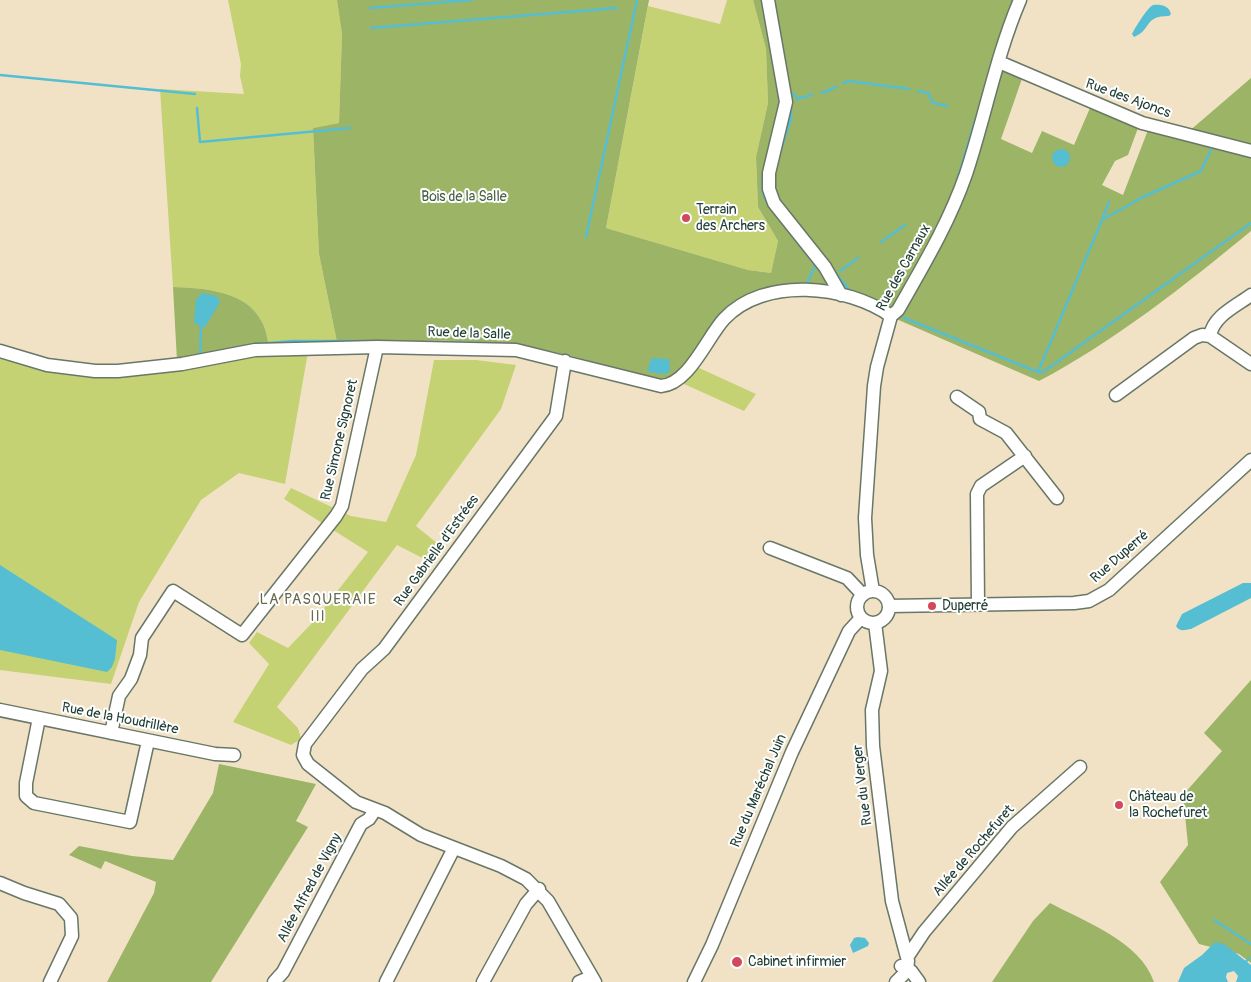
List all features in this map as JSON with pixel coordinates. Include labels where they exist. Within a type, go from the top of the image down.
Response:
[{"type":"street","points":[[768,0],[786,102],[769,173],[768,189],[774,203],[825,267],[841,295]]},
{"type":"street","name":"Rue des Carnaux","points":[[868,593],[865,518],[877,367],[891,316],[898,310],[949,217],[966,173],[999,62],[1020,0]]},
{"type":"street","name":"Rue des Ajoncs","points":[[999,62],[1142,123],[1251,151]]},
{"type":"street","name":"Rue de la Salle","points":[[0,351],[47,365],[95,371],[118,371],[182,364],[255,350],[377,347],[516,350],[653,385],[668,385],[682,377],[724,320],[738,306],[760,296],[785,292],[814,291],[841,295],[868,304],[891,316]]},
{"type":"street","points":[[1210,336],[1212,327],[1218,319],[1251,295]]},
{"type":"street","points":[[1116,395],[1194,338],[1202,335],[1210,336],[1251,364]]},
{"type":"street","name":"Rue Simone Signoret","points":[[111,733],[119,696],[131,679],[140,654],[142,638],[173,590],[242,635],[336,516],[342,506],[377,347]]},
{"type":"street","name":"Rue Gabrielle d’Estrées","points":[[362,805],[347,796],[316,768],[308,764],[304,755],[305,744],[362,669],[384,649],[556,416],[565,361]]},
{"type":"street","points":[[957,396],[979,412],[980,420],[1006,432],[1057,498]]},
{"type":"street","points":[[978,604],[975,506],[977,494],[982,486],[1025,456]]},
{"type":"street","name":"Rue Duperré","points":[[889,606],[1074,603],[1100,596],[1251,460]]},
{"type":"street","points":[[770,548],[847,578],[868,593],[884,596],[889,606],[884,618],[875,623],[866,622],[861,618],[857,607],[868,593]]},
{"type":"street","name":"Rue du Maréchal Juin","points":[[694,982],[712,945],[796,743],[849,631],[861,618]]},
{"type":"street","name":"Rue du Verger","points":[[875,623],[881,671],[872,710],[873,746],[892,901],[905,958],[919,982]]},
{"type":"street","name":"Rue de la Houdrillère","points":[[0,710],[215,754],[234,755]]},
{"type":"street","points":[[39,718],[26,783],[26,796],[34,803],[130,822],[148,741]]},
{"type":"street","name":"Allée de Rochefuret","points":[[905,958],[912,944],[918,940],[1012,828],[1080,767]]},
{"type":"street","points":[[361,824],[360,814],[362,805],[385,812],[421,835],[501,866],[526,879],[539,889],[548,901],[589,980]]},
{"type":"street","name":"Allée Alfred de Vigny","points":[[274,982],[283,972],[361,824],[369,819],[375,810]]},
{"type":"street","points":[[386,982],[454,848]]},
{"type":"street","points":[[0,882],[59,904],[71,918],[72,936],[50,982]]},
{"type":"street","points":[[484,982],[526,904],[539,889]]},
{"type":"street","points":[[894,982],[905,958]]},
{"type":"green space","points":[[228,0],[337,0],[342,34],[339,123],[313,128],[319,254],[337,342],[269,345],[262,322],[246,304],[224,293],[173,287],[160,89],[244,94],[240,76],[241,64]]},
{"type":"green space","name":"Bois de la Salle","points":[[337,0],[649,0],[606,228],[748,270],[771,273],[778,241],[758,207],[756,157],[768,103],[766,49],[753,0],[1021,0],[999,62],[1024,73],[1001,139],[1032,153],[1042,131],[1074,145],[1090,108],[1138,128],[1128,155],[1115,161],[1102,185],[1123,195],[1148,130],[1180,139],[1251,78],[1251,231],[1148,312],[1094,349],[1039,381],[841,295],[796,291],[738,306],[668,385],[570,355],[536,348],[462,341],[337,342],[319,254],[313,128],[339,123],[342,34]]},
{"type":"green space","points":[[727,0],[753,0],[766,49],[768,103],[756,157],[758,207],[778,241],[771,273],[748,270],[606,228],[648,6],[720,24]]},
{"type":"green space","points":[[173,287],[211,290],[223,293],[246,304],[262,322],[269,345],[177,361]]},
{"type":"green space","points":[[308,352],[285,484],[239,473],[201,500],[139,602],[111,684],[0,670],[0,356],[48,370]]},
{"type":"green space","points":[[434,360],[476,360],[516,365],[501,409],[416,526],[443,548],[434,564],[397,545],[277,707],[298,728],[301,739],[291,745],[233,722],[269,664],[249,643],[257,632],[288,648],[313,622],[368,552],[284,499],[291,488],[351,516],[386,522],[416,455]]},
{"type":"green space","points":[[697,367],[756,394],[744,411],[684,384]]},
{"type":"green space","points":[[1251,680],[1251,963],[1239,954],[1199,944],[1160,882],[1188,845],[1183,795],[1222,751],[1204,733]]},
{"type":"green space","points":[[219,764],[316,784],[296,821],[308,827],[211,982],[107,982],[154,893],[156,882],[105,861],[101,869],[69,855],[79,846],[132,856],[173,860],[213,793]]},
{"type":"green space","points":[[1050,903],[1110,934],[1124,944],[1137,955],[1147,968],[1154,982],[992,982],[1033,921]]},
{"type":"water","points":[[1153,5],[1166,7],[1171,14],[1155,18],[1140,34],[1134,37],[1132,34],[1136,27]]},
{"type":"water","points":[[1061,149],[1067,152],[1070,158],[1067,164],[1061,167],[1055,164],[1052,158],[1055,152]]},
{"type":"water","points":[[202,293],[217,296],[220,302],[205,327],[201,327],[194,322],[196,300]]},
{"type":"water","points":[[652,358],[669,359],[670,370],[668,373],[659,374],[647,371]]},
{"type":"water","points":[[0,565],[117,640],[112,667],[107,672],[0,650]]},
{"type":"water","points":[[1243,583],[1251,583],[1251,598],[1191,629],[1180,630],[1177,628],[1176,626],[1182,614]]},
{"type":"water","points":[[854,938],[865,938],[869,943],[868,946],[853,953],[850,945]]},
{"type":"water","points":[[1215,942],[1224,944],[1251,965],[1251,982],[1236,982],[1238,976],[1234,971],[1227,973],[1228,982],[1178,982],[1184,968],[1202,955]]},
{"type":"waterway","points":[[370,8],[472,0]]},
{"type":"waterway","points":[[586,237],[637,0]]},
{"type":"waterway","points":[[371,28],[617,8]]},
{"type":"waterway","points":[[0,75],[195,94]]},
{"type":"waterway","points":[[843,83],[849,81],[909,89]]},
{"type":"waterway","points":[[822,93],[836,87]]},
{"type":"waterway","points":[[918,91],[928,93],[933,103],[947,106]]},
{"type":"waterway","points":[[789,94],[794,94],[797,99],[812,95]]},
{"type":"waterway","points":[[780,152],[791,119],[791,105]]},
{"type":"waterway","points":[[197,108],[200,142],[350,128]]},
{"type":"waterway","points":[[957,181],[976,117]]},
{"type":"waterway","points":[[1038,372],[1102,220],[1143,197],[1201,171],[1211,150]]},
{"type":"waterway","points":[[763,178],[763,192],[769,205]]},
{"type":"waterway","points":[[1102,220],[1109,202]]},
{"type":"waterway","points":[[904,318],[1038,372],[1043,372],[1251,223]]},
{"type":"waterway","points":[[881,242],[905,225]]},
{"type":"waterway","points":[[789,231],[824,276]]},
{"type":"waterway","points":[[840,271],[858,258]]},
{"type":"waterway","points":[[806,285],[815,266]]},
{"type":"waterway","points":[[834,271],[851,292]]},
{"type":"waterway","points":[[200,357],[201,327]]},
{"type":"waterway","points":[[256,344],[293,341],[363,341]]},
{"type":"waterway","points":[[429,342],[483,343]]},
{"type":"waterway","points":[[229,349],[251,345]]},
{"type":"waterway","points":[[1214,920],[1251,944]]},
{"type":"waterway","points":[[1244,964],[1249,958]]},
{"type":"place","name":"Terrain des Archers","points":[[686,218]]},
{"type":"place","name":"Duperré","points":[[932,606]]},
{"type":"place","name":"Château de la Rochefuret","points":[[1119,805]]},
{"type":"place","name":"Cabinet infirmier","points":[[737,962]]},
{"type":"district","name":"LA PASQUERAIE III","points":[[318,608]]}]
